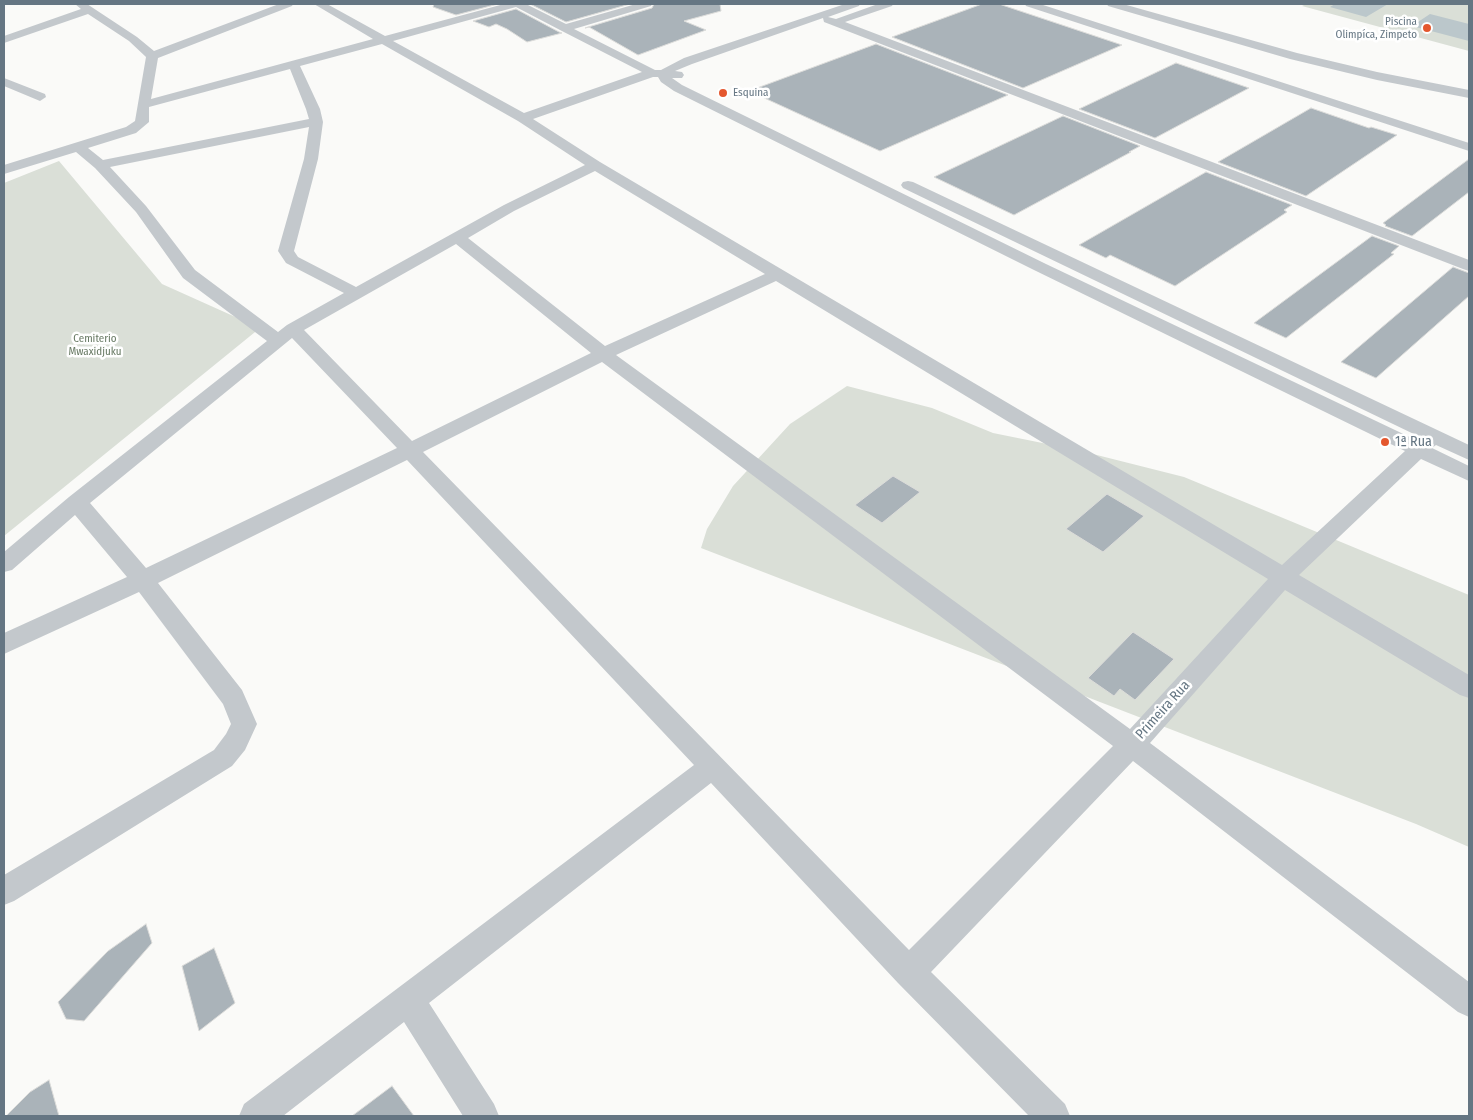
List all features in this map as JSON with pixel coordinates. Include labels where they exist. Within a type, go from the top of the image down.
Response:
[{"type":"street","points":[[152,56],[288,4]]},
{"type":"street","points":[[143,105],[517,4],[658,73],[670,83],[693,95],[1040,267],[1426,443],[1469,453]]},
{"type":"street","points":[[564,28],[647,4]]},
{"type":"street","points":[[835,16],[855,4]]},
{"type":"street","points":[[658,73],[688,75],[835,16],[888,4]]},
{"type":"street","points":[[1030,4],[1469,147]]},
{"type":"street","points":[[1112,4],[1294,56],[1377,76],[1469,94]]},
{"type":"street","points":[[1140,4],[1285,46],[1469,85]]},
{"type":"street","points":[[330,5],[385,40],[523,118],[595,165],[776,275],[1469,688]]},
{"type":"street","points":[[4,40],[84,7],[133,38],[152,56]]},
{"type":"street","points":[[523,118],[670,69],[818,10],[1469,266]]},
{"type":"street","points":[[4,170],[139,126],[142,122],[143,105],[152,56]]},
{"type":"street","points":[[294,65],[310,101],[316,122],[311,159],[286,251],[292,260],[356,293]]},
{"type":"street","points":[[688,75],[689,79],[699,85],[1426,443],[1469,474]]},
{"type":"street","points":[[4,82],[40,97]]},
{"type":"street","points":[[100,165],[316,122]]},
{"type":"street","points":[[78,146],[100,165],[141,208],[189,274],[278,341]]},
{"type":"street","points":[[4,564],[293,329],[457,237],[595,165]]},
{"type":"street","points":[[457,237],[603,354],[1132,745],[1469,1001]]},
{"type":"street","points":[[4,644],[143,580],[603,354],[776,275]]},
{"type":"street","points":[[293,329],[910,972],[1053,1116]]},
{"type":"street","name":"Primeira Rua","points":[[910,972],[1132,745],[1283,577],[1426,443]]},
{"type":"street","points":[[4,891],[223,758],[236,742],[244,724],[233,698],[143,580],[94,525],[78,502]]},
{"type":"street","points":[[256,1116],[712,766]]},
{"type":"street","points":[[409,1000],[482,1116]]},
{"type":"green space","name":"Piscina Olimpíca, Zimpeto","points":[[1306,4],[1469,5],[1469,51],[1302,6]]},
{"type":"green space","name":"Cemiterio Mwaxidjuku","points":[[59,161],[162,284],[260,328],[4,536],[4,183]]},
{"type":"green space","points":[[847,386],[932,408],[993,433],[1077,450],[1184,477],[1469,595],[1469,847],[1416,824],[701,548],[707,529],[733,486],[790,424]]},
{"type":"shaded area","points":[[1335,4],[1388,4],[1366,17],[1330,7]]},
{"type":"shaded area","points":[[1430,14],[1469,24],[1469,41],[1412,26]]},
{"type":"building","points":[[434,4],[498,4],[456,15],[433,7]]},
{"type":"building","points":[[530,4],[630,4],[566,22]]},
{"type":"building","points":[[654,4],[720,4],[721,11],[684,21],[706,30],[638,55],[589,27],[585,28],[652,8]]},
{"type":"building","points":[[982,4],[999,4],[1122,45],[1023,88],[892,37]]},
{"type":"building","points":[[516,9],[562,33],[527,42],[496,24],[489,27],[473,21]]},
{"type":"building","points":[[876,44],[1008,95],[880,151],[749,91]]},
{"type":"building","points":[[1176,63],[1249,88],[1155,138],[1079,109]]},
{"type":"building","points":[[1311,108],[1369,128],[1397,135],[1306,196],[1218,162]]},
{"type":"building","points":[[1063,116],[1140,146],[1014,215],[934,177]]},
{"type":"building","points":[[1469,159],[1469,192],[1412,236],[1385,226],[1383,223]]},
{"type":"building","points":[[1206,172],[1292,205],[1284,210],[1287,212],[1175,286],[1110,255],[1106,258],[1079,245]]},
{"type":"building","points":[[1372,236],[1399,246],[1391,253],[1394,254],[1286,338],[1254,323]]},
{"type":"building","points":[[1453,267],[1469,273],[1469,296],[1376,378],[1341,362]]},
{"type":"building","points":[[893,476],[920,492],[882,523],[855,505]]},
{"type":"building","points":[[1107,494],[1144,516],[1103,552],[1066,529]]},
{"type":"building","points":[[1133,632],[1174,659],[1135,700],[1120,689],[1114,696],[1088,678]]},
{"type":"building","points":[[146,924],[152,943],[84,1021],[66,1019],[58,1002],[108,951]]},
{"type":"building","points":[[214,948],[235,1003],[199,1031],[182,966]]},
{"type":"building","points":[[49,1080],[59,1116],[6,1116],[30,1092]]},
{"type":"building","points":[[392,1086],[414,1116],[352,1116]]},
{"type":"place","name":"Piscina Olimpíca, Zimpeto","points":[[1427,28]]},
{"type":"place","name":"Esquina","points":[[723,93]]},
{"type":"place","name":"1ª Rua","points":[[1385,442]]}]
